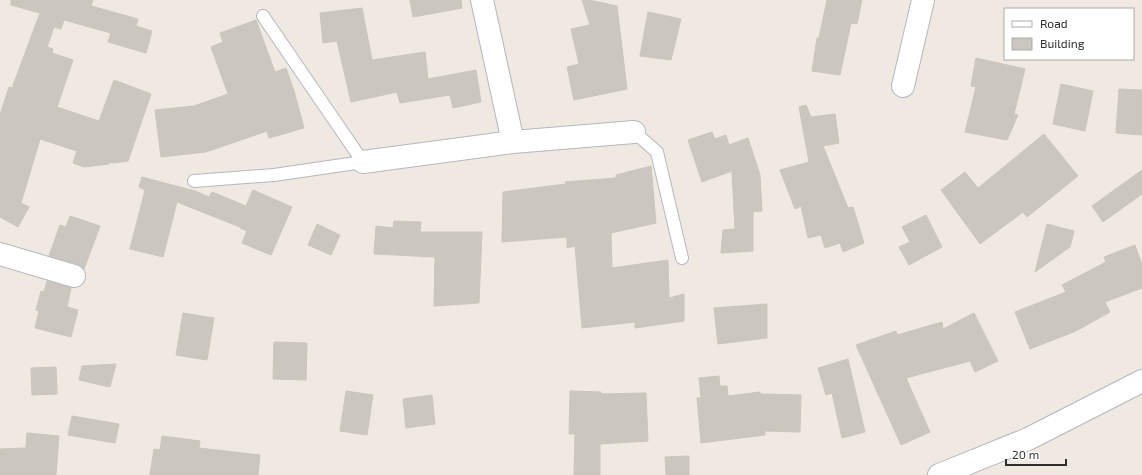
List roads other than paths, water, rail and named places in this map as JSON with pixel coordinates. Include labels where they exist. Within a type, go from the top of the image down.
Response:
[{"type":"street","points":[[482,0],[513,142]]},
{"type":"street","points":[[903,86],[923,0]]},
{"type":"street","points":[[363,162],[513,142],[634,132]]},
{"type":"street","points":[[0,254],[74,276]]},
{"type":"street","points":[[939,475],[1028,439],[1142,381]]},
{"type":"lane","points":[[194,181],[274,175],[363,162],[263,16]]},
{"type":"lane","points":[[634,132],[657,152],[682,258]]}]
